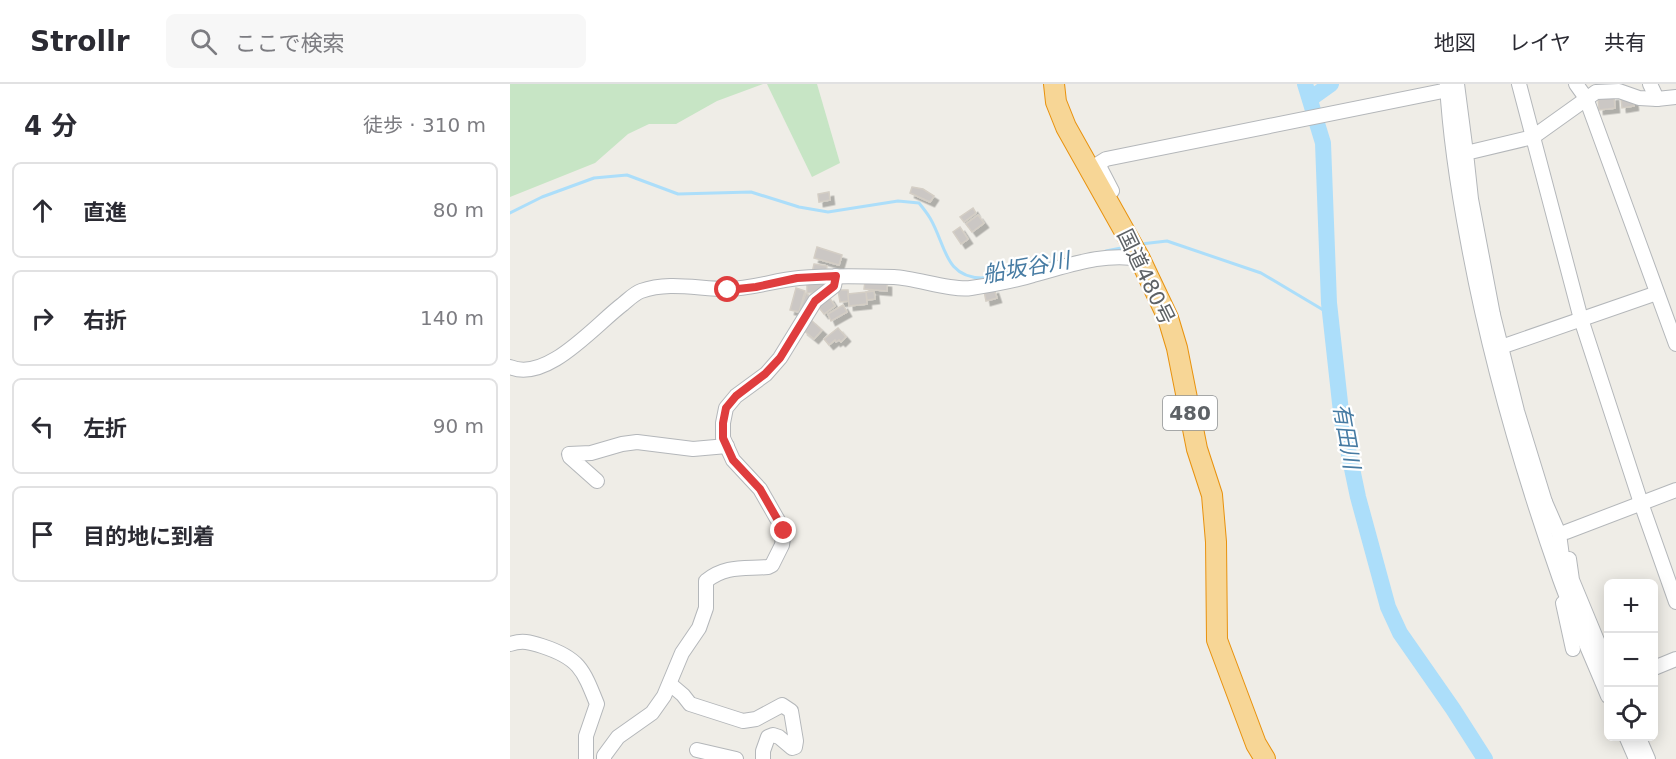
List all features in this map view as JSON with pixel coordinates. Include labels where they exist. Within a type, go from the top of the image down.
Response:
[{"type":"highway","name":"国道480号","points":[[1054,84],[1056,102],[1066,127],[1140,259],[1168,318],[1177,348],[1197,449],[1212,495],[1216,542],[1217,640],[1256,744],[1265,759]]},
{"type":"street","points":[[1519,84],[1581,319],[1641,504],[1676,602]]},
{"type":"street","points":[[1576,84],[1586,98],[1676,344]]},
{"type":"street","points":[[1650,84],[1657,99]]},
{"type":"street","points":[[1116,216],[1120,207],[1098,164],[1106,159],[1448,87]]},
{"type":"street","points":[[1448,87],[1466,153],[1487,316],[1501,347],[1561,581],[1604,687]]},
{"type":"street","points":[[1448,87],[1451,136],[1459,193],[1487,316],[1502,399],[1539,501],[1563,533],[1572,580],[1604,657]]},
{"type":"street","points":[[1459,193],[1465,188],[1463,154],[1533,137],[1596,92],[1619,91],[1639,98],[1676,97]]},
{"type":"street","points":[[510,367],[519,371],[534,370],[556,360],[638,292],[659,286],[728,290],[842,273],[897,277],[969,289],[1031,276],[1078,262],[1124,256],[1140,259]]},
{"type":"street","points":[[604,759],[618,737],[652,713],[670,684],[682,653],[699,628],[706,608],[706,582],[717,572],[735,568],[768,567],[772,565],[782,545],[784,531],[760,489],[733,460],[723,438],[726,408],[736,396],[765,374],[780,358],[815,301],[834,286],[842,273]]},
{"type":"street","points":[[1501,347],[1657,293]]},
{"type":"street","points":[[597,481],[569,454],[591,453],[637,442],[693,449],[727,446]]},
{"type":"street","points":[[1563,533],[1676,490]]},
{"type":"street","points":[[1561,581],[1565,578],[1563,533]]},
{"type":"street","points":[[1561,581],[1573,649]]},
{"type":"street","points":[[510,644],[522,640],[561,652],[577,663],[587,679],[597,704],[586,736],[586,759]]},
{"type":"street","points":[[1658,666],[1676,660]]},
{"type":"street","points":[[670,684],[690,704],[743,721],[756,719],[782,705],[791,711],[795,747],[792,748],[773,735],[768,737],[763,759]]},
{"type":"street","points":[[1628,741],[1636,759]]},
{"type":"street","points":[[1640,741],[1648,759]]},
{"type":"street","points":[[697,750],[736,759]]},
{"type":"green space","points":[[510,84],[763,84],[717,101],[676,124],[649,124],[628,134],[595,163],[510,197]]},
{"type":"green space","points":[[767,84],[817,84],[840,163],[812,177]]},
{"type":"building","points":[[1614,96],[1615,108],[1599,110],[1598,98]]},
{"type":"building","points":[[1633,98],[1634,106],[1622,108],[1621,99]]},
{"type":"building","points":[[912,187],[923,189],[934,196],[930,202],[910,193]]},
{"type":"building","points":[[829,192],[830,200],[819,202],[818,194]]},
{"type":"building","points":[[973,208],[976,213],[964,222],[960,217]]},
{"type":"building","points":[[978,215],[984,223],[972,232],[966,224]]},
{"type":"building","points":[[960,227],[968,239],[961,244],[953,232]]},
{"type":"building","points":[[817,247],[842,255],[839,265],[814,258]]},
{"type":"building","points":[[814,264],[827,266],[826,275],[812,273]]},
{"type":"building","points":[[865,281],[887,283],[887,291],[864,289]]},
{"type":"building","points":[[824,282],[824,290],[807,293],[807,283]]},
{"type":"building","points":[[796,288],[805,291],[799,312],[790,310]]},
{"type":"building","points":[[994,289],[997,298],[986,301],[984,291]]},
{"type":"building","points":[[838,290],[848,290],[849,301],[840,302]]},
{"type":"building","points":[[874,291],[875,299],[867,300],[866,292]]},
{"type":"building","points":[[866,292],[867,304],[849,306],[848,294]]},
{"type":"building","points":[[806,293],[813,299],[804,310],[801,307]]},
{"type":"building","points":[[829,297],[835,306],[824,314],[817,305]]},
{"type":"building","points":[[843,305],[847,312],[831,321],[828,314]]},
{"type":"building","points":[[811,320],[822,330],[814,339],[803,330]]},
{"type":"building","points":[[838,328],[846,337],[841,342],[835,340],[829,345],[824,339]]},
{"type":"waterway","name":"有田川","points":[[1305,84],[1323,143],[1329,303],[1342,421],[1358,497],[1388,607],[1400,633],[1485,759]]},
{"type":"waterway","points":[[1310,99],[1331,84]]},
{"type":"waterway","name":"船坂谷川","points":[[510,213],[542,197],[594,178],[627,175],[678,194],[751,192],[799,207],[828,212],[898,201],[919,203],[930,218],[953,266],[970,276],[982,278],[1064,260]]},
{"type":"waterway","name":"船坂谷川","points":[[1141,244],[1167,241],[1261,273],[1330,314]]},
{"type":"waterway","name":"船坂谷川","points":[[1106,251],[1126,247]]},
{"type":"route","points":[[728,290],[756,287],[797,278],[836,276],[834,286],[815,301],[780,358],[765,374],[736,396],[726,408],[723,438],[733,460],[760,489],[784,531]]}]
